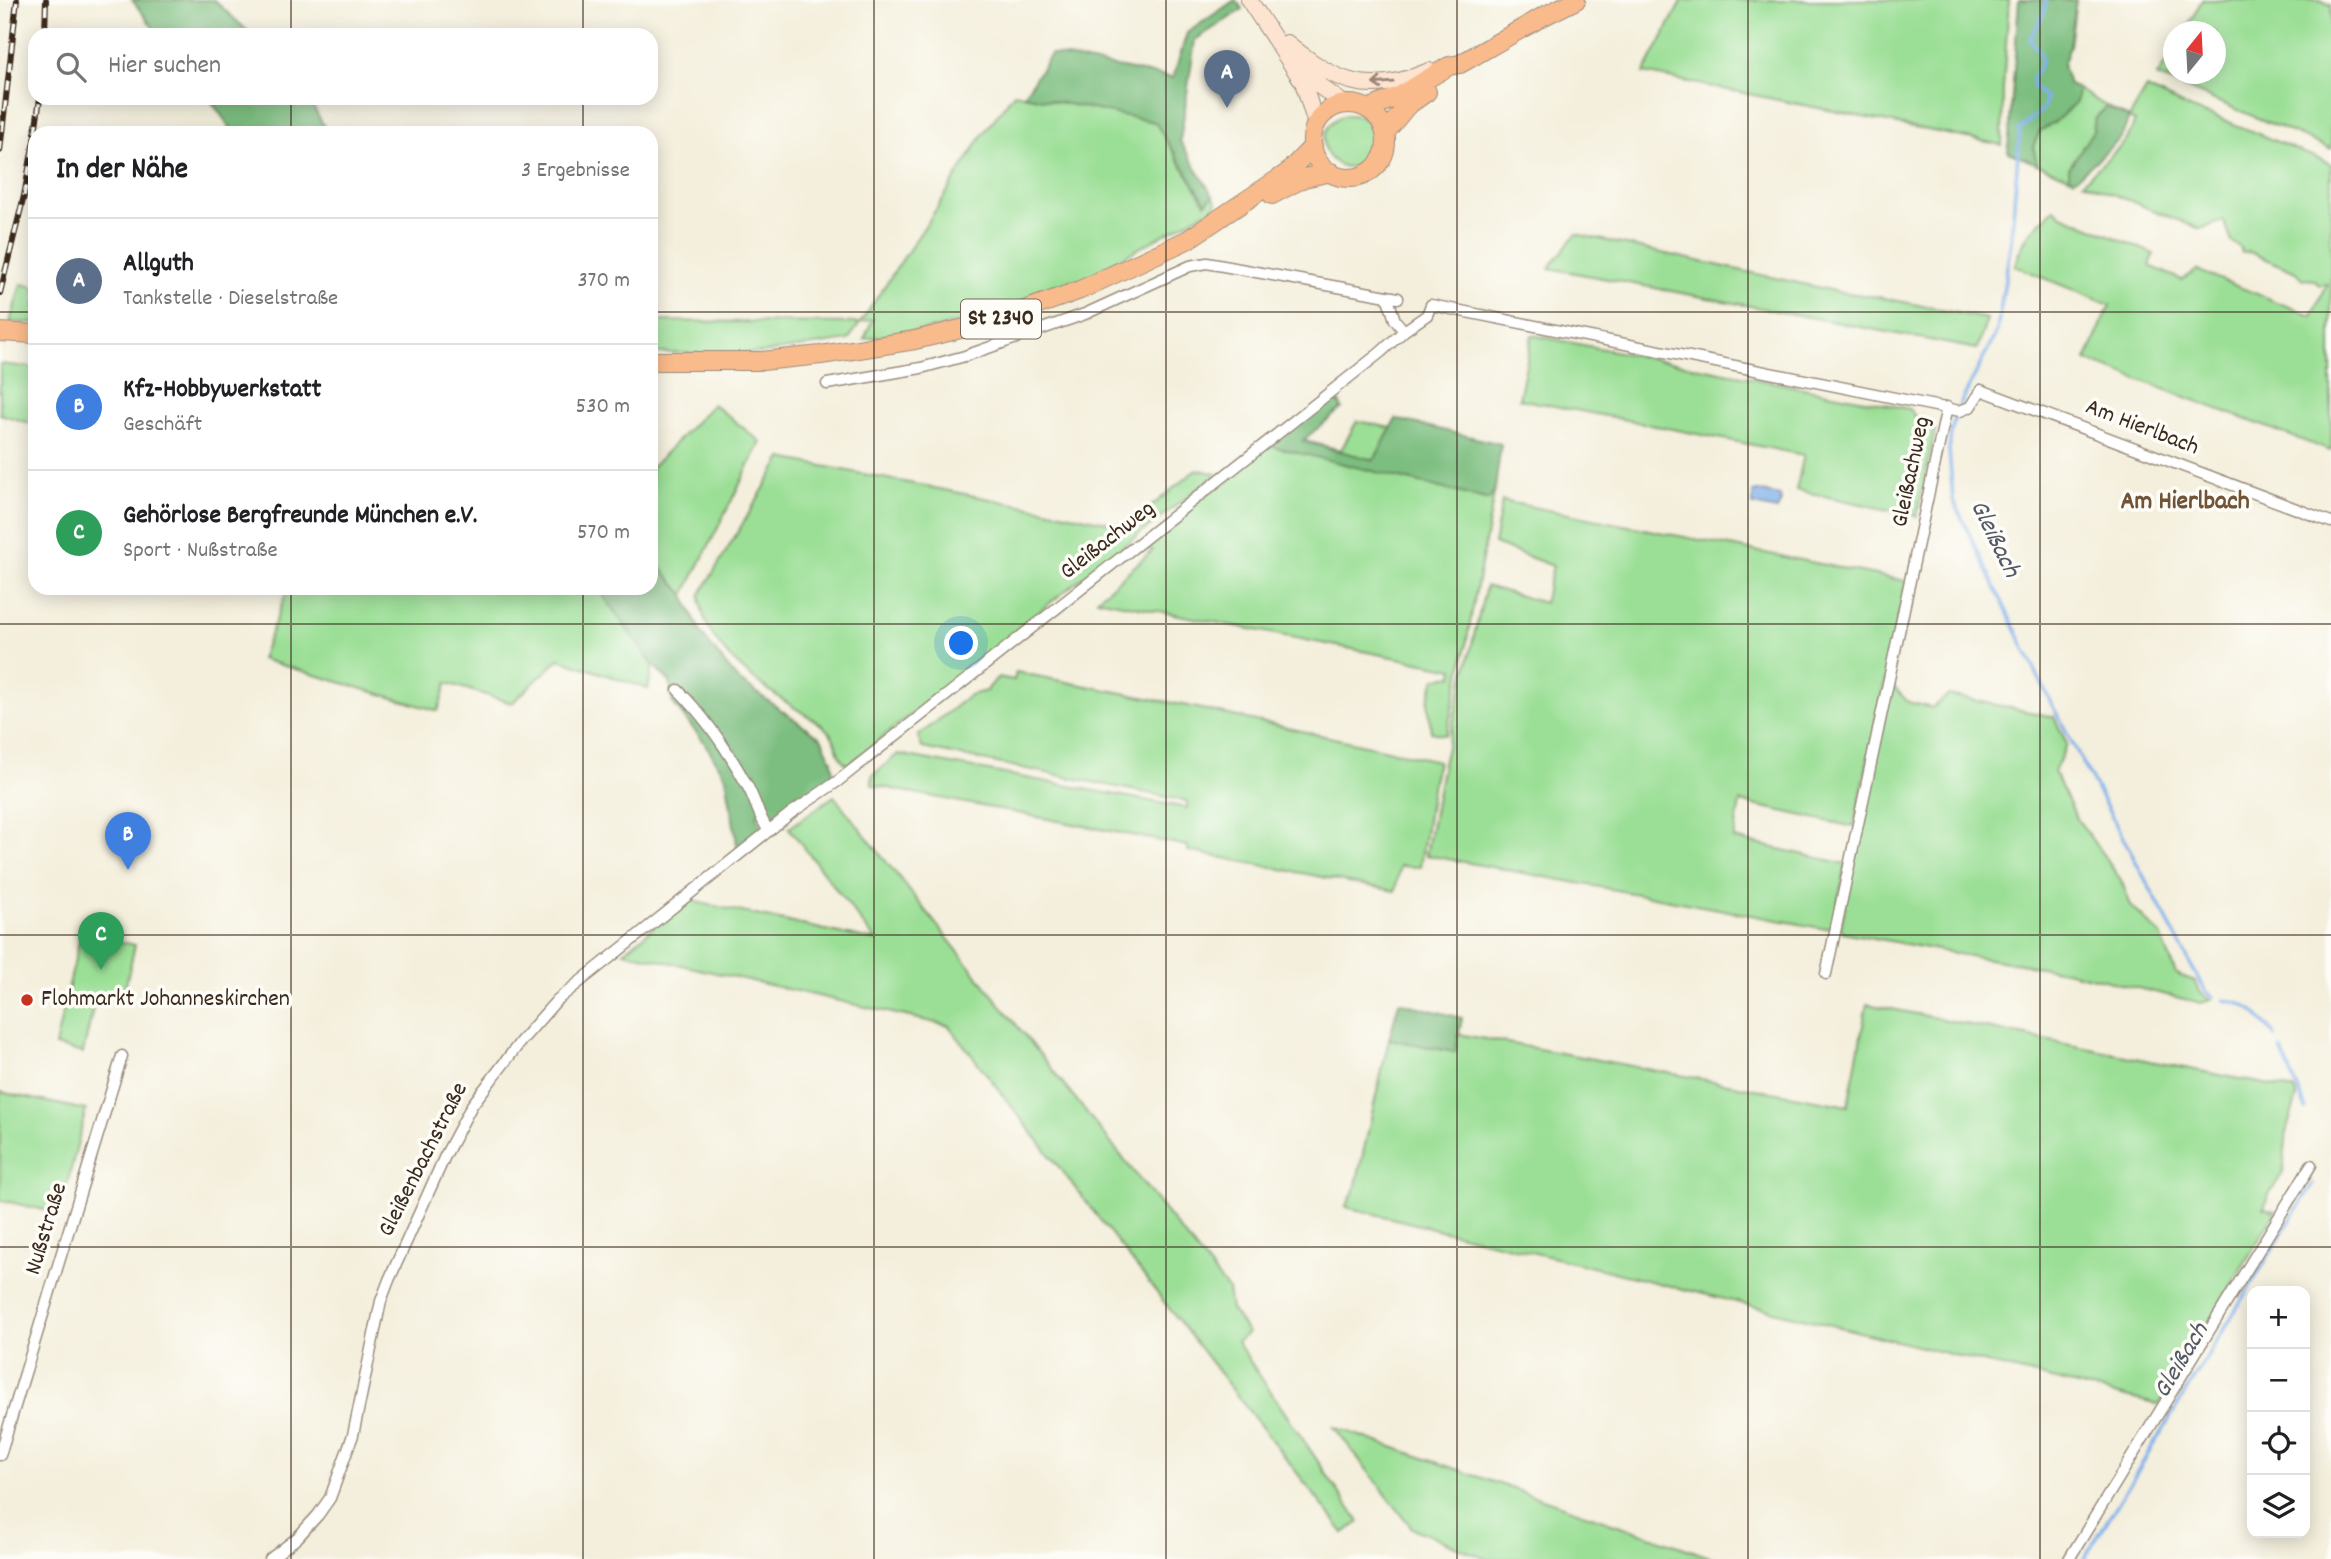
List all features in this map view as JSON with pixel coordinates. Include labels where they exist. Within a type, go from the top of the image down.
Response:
[{"type":"main road","name":"St 2340","points":[[1368,109],[1399,96],[1576,0]]},
{"type":"main road","name":"St 2340","points":[[658,361],[762,361],[872,348],[959,330],[1028,310],[1124,271],[1201,232],[1213,230],[1304,178],[1331,172],[1351,177],[1371,170],[1386,147],[1385,133],[1407,106],[1454,73],[1454,65]]},
{"type":"main road","points":[[1331,172],[1322,166],[1313,146],[1316,124],[1323,114],[1344,104],[1356,104],[1368,109],[1379,119],[1385,133]]},
{"type":"main road","name":"St 2340","points":[[1201,232],[1208,224],[1287,173],[1313,146]]},
{"type":"main road","points":[[0,332],[27,334]]},
{"type":"street","points":[[1250,0],[1303,82],[1316,124]]},
{"type":"street","points":[[1258,0],[1304,69],[1321,87],[1344,104]]},
{"type":"street","points":[[1287,43],[1328,74],[1368,85],[1388,84],[1412,78],[1440,66],[1454,65]]},
{"type":"street","points":[[827,384],[921,368],[965,356],[1085,314],[1179,271],[1207,263],[1393,297],[1395,320],[1404,331]]},
{"type":"street","name":"Gleißachweg","points":[[838,781],[1370,361],[1427,315],[1431,305],[1441,306],[1954,409],[1826,974]]},
{"type":"street","name":"Am Hierlbach","points":[[1954,409],[1967,410],[1981,390],[2331,522]]},
{"type":"street","points":[[678,690],[709,726],[729,755],[769,831]]},
{"type":"street","name":"Gleißenbachstraße","points":[[270,1559],[297,1538],[330,1498],[353,1435],[388,1280],[445,1156],[472,1105],[521,1041],[557,1000],[769,831],[838,781]]},
{"type":"street","name":"Nußstraße","points":[[0,1455],[122,1056]]},
{"type":"street","points":[[2068,1559],[2311,1165]]},
{"type":"green space","points":[[132,0],[214,0],[244,28],[154,28]]},
{"type":"green space","points":[[1235,0],[1243,9],[1195,40],[1180,141],[1213,196],[1206,203],[1155,122],[1024,95],[1051,54],[1173,78],[1187,33]]},
{"type":"green space","points":[[1682,0],[2009,0],[2002,145],[1644,73]]},
{"type":"green space","points":[[2019,0],[2076,0],[2070,46],[2063,65],[2069,85],[2078,89],[2076,102],[2054,123],[2040,131],[2033,146],[2037,164],[2008,152]]},
{"type":"green space","points":[[2202,0],[2320,0],[2331,5],[2331,149],[2176,84],[2226,84],[2226,21],[2190,21]]},
{"type":"green space","points":[[2163,67],[2163,79],[2157,76]]},
{"type":"green space","points":[[2147,88],[2331,164],[2331,451],[2086,360],[2110,305],[2015,266],[2029,234],[2054,209],[2062,215],[2154,254],[2150,266],[2182,280],[2197,270],[2312,316],[2327,284],[2319,285],[2315,280],[2303,279],[2298,273],[2250,252],[2242,253],[2240,247],[2232,242],[2224,221],[2200,229],[2083,182],[2127,140],[2135,121],[2129,118]]},
{"type":"green space","points":[[2078,89],[2107,107],[2095,118],[2093,131],[2069,168],[2069,177],[2037,164],[2033,146],[2040,131],[2054,123],[2076,102]]},
{"type":"green space","points":[[1014,93],[1155,122],[1205,203],[1213,196],[1217,203],[1121,258],[1107,269],[1079,283],[1007,309],[938,328],[864,339],[873,319],[860,323],[983,134]]},
{"type":"green space","points":[[214,105],[312,105],[324,126],[229,126]]},
{"type":"green space","points":[[2107,107],[2129,118],[2121,138],[2079,176],[2074,179],[2069,177],[2069,168],[2093,131],[2095,118]]},
{"type":"green space","points":[[1350,115],[1360,117],[1368,123],[1374,131],[1374,151],[1368,159],[1360,165],[1350,167],[1340,165],[1332,159],[1326,151],[1324,141],[1326,131],[1332,123],[1340,117]]},
{"type":"green space","points":[[1576,234],[1839,292],[1879,297],[1987,319],[1977,349],[1549,268]]},
{"type":"green space","points":[[21,284],[28,286],[28,323],[10,322]]},
{"type":"green space","points":[[658,321],[860,323],[848,340],[762,353],[658,353]]},
{"type":"green space","points":[[1532,335],[1910,409],[1921,425],[1935,430],[1917,516],[1796,490],[1804,455],[1519,399]]},
{"type":"green space","points":[[0,364],[28,367],[28,423],[0,414]]},
{"type":"green space","points":[[1334,395],[1341,405],[1302,440],[1341,450],[1357,421],[1391,428],[1376,459],[1495,489],[1463,661],[1446,735],[1431,732],[1428,701],[1435,679],[1453,676],[1454,669],[1097,599],[1153,550],[1139,547]]},
{"type":"green space","points":[[1333,397],[1342,408],[1302,441],[1374,460],[1396,419],[1501,444],[1495,489],[1489,500],[1271,446]]},
{"type":"green space","points":[[713,404],[761,442],[684,595],[658,564],[658,461]]},
{"type":"green space","points":[[782,458],[1127,526],[1197,469],[1217,474],[1065,591],[848,765],[841,758],[833,737],[826,729],[764,687],[734,661],[720,646],[703,613],[700,595]]},
{"type":"green space","points":[[1502,501],[1906,581],[1854,827],[1740,802],[1734,839],[1846,864],[1830,927],[1821,928],[1426,855],[1443,764],[1486,586],[1544,603],[1553,566],[1494,544]]},
{"type":"green space","points":[[658,564],[684,595],[701,633],[737,679],[821,738],[832,761],[833,772],[822,788],[779,818],[765,809],[757,815],[763,830],[738,850],[726,777],[704,742],[672,702],[670,682],[653,665],[603,595],[658,595]]},
{"type":"green space","points":[[285,595],[603,595],[653,665],[648,689],[559,659],[512,703],[447,683],[438,711],[261,659]]},
{"type":"green space","points":[[1016,672],[1188,706],[1438,761],[1420,867],[1400,866],[1395,891],[1188,851],[1188,846],[872,785],[872,776],[898,754],[1187,808],[1187,801],[922,748],[918,736],[970,695],[986,691],[998,677],[1014,680]]},
{"type":"green space","points":[[1890,683],[1908,702],[1932,708],[1949,695],[2054,717],[2067,744],[2054,772],[2076,817],[2121,880],[2131,906],[2161,935],[2176,974],[2195,981],[2200,992],[2211,1000],[2201,1003],[2065,971],[1843,932],[1841,927]]},
{"type":"green space","points":[[834,796],[1228,1290],[1231,1309],[1248,1333],[1237,1342],[1359,1522],[1344,1533],[949,1026],[624,952],[687,900],[876,941],[789,828]]},
{"type":"green space","points":[[81,933],[135,945],[122,1001],[96,996],[83,1053],[55,1046]]},
{"type":"green space","points":[[1399,1002],[1462,1018],[1455,1052],[1389,1039]]},
{"type":"green space","points":[[1867,1004],[2294,1090],[2297,1097],[2287,1129],[2283,1173],[2268,1196],[2264,1208],[2276,1211],[2159,1405],[1346,1207],[1355,1189],[1389,1039],[1454,1052],[1458,1034],[1848,1106]]},
{"type":"green space","points":[[0,1092],[86,1110],[63,1201],[56,1200],[53,1212],[0,1200]]},
{"type":"green space","points":[[1334,1427],[1715,1559],[1486,1559],[1412,1528]]},
{"type":"water","points":[[1753,492],[1780,496],[1781,502],[1777,510],[1753,505]]},
{"type":"waterway","name":"Gleißach","points":[[1959,407],[1997,331],[2011,241],[2020,129],[2044,108],[2046,99],[2034,87],[2032,79],[2040,67],[2041,59],[2030,40],[2043,15],[2045,0]]},
{"type":"waterway","name":"Gleißach","points":[[1956,414],[1949,450],[1953,500],[2051,703],[2199,980],[2213,997]]},
{"type":"waterway","name":"Gleißach","points":[[2224,1000],[2242,1004],[2254,1012],[2275,1036]]},
{"type":"waterway","name":"Gleißach","points":[[2281,1049],[2306,1109]]},
{"type":"waterway","name":"Gleißach","points":[[2084,1559],[2313,1183]]},
{"type":"railway","points":[[0,151],[17,0]]},
{"type":"railway","points":[[45,28],[46,0]]},
{"type":"railway","points":[[36,126],[39,105]]},
{"type":"railway","points":[[0,293],[28,174]]},
{"type":"place","name":"Allguth","points":[[1227,108]]},
{"type":"place","name":"Kfz-Hobbywerkstatt","points":[[128,870]]},
{"type":"place","name":"Gehörlose Bergfreunde München e.V.","points":[[101,970]]},
{"type":"place","name":"Flohmarkt Johanneskirchen","points":[[27,1000]]},
{"type":"district","name":"Am Hierlbach","points":[[2185,502]]}]
